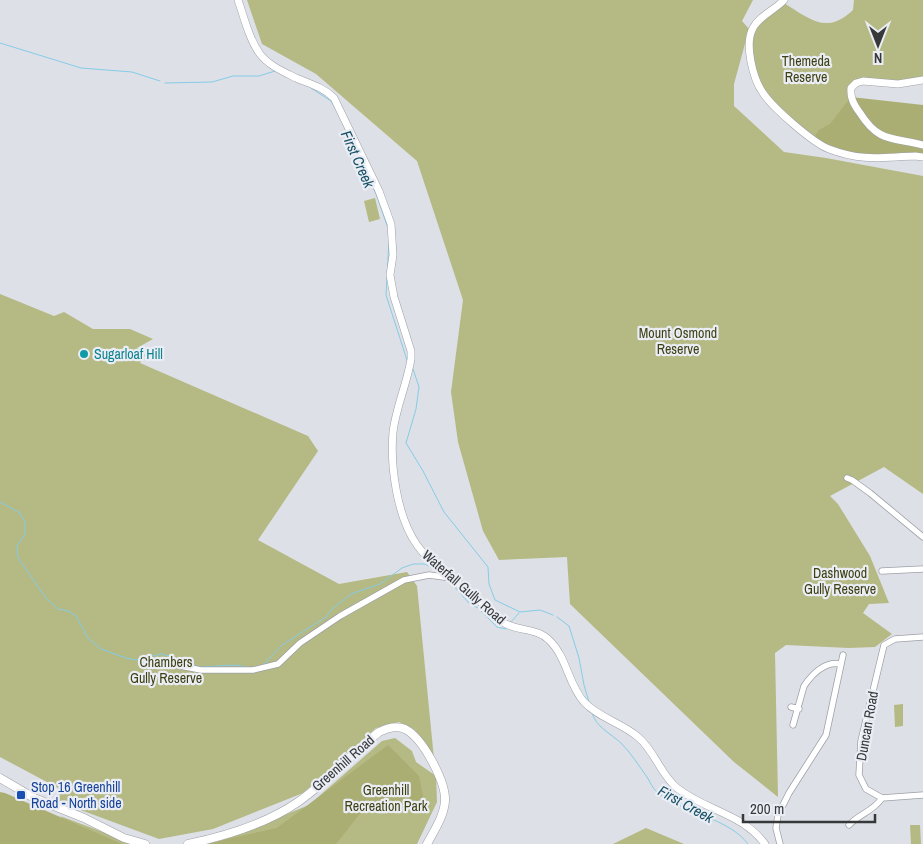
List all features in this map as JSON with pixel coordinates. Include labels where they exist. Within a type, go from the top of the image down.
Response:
[{"type":"main road","name":"Greenhill Road","points":[[188,844],[214,838],[259,822],[290,806],[314,789],[379,732],[388,727],[398,727],[410,732],[432,761],[443,785],[445,796],[443,812],[427,844]]},
{"type":"main road","points":[[0,778],[34,798],[84,818],[124,838],[145,844]]},
{"type":"street","name":"Waterfall Gully Road","points":[[238,0],[253,42],[261,55],[273,65],[294,77],[322,88],[334,98],[380,191],[391,224],[393,255],[390,275],[411,359],[393,432],[393,460],[396,484],[410,535],[428,558],[509,625],[536,632],[550,640],[559,653],[584,703],[644,742],[667,778],[675,786],[706,806],[743,822],[765,844]]},
{"type":"street","points":[[784,0],[756,24],[750,34],[749,45],[752,63],[758,85],[768,100],[812,140],[829,149],[866,159],[923,157]]},
{"type":"street","points":[[923,80],[898,84],[859,82],[851,88],[851,94],[852,102],[875,132],[889,138],[923,145]]},
{"type":"street","points":[[847,478],[870,493],[923,537]]},
{"type":"street","points":[[882,572],[923,569]]},
{"type":"street","points":[[153,666],[160,662],[201,670],[253,670],[273,666],[278,664],[300,643],[340,616],[404,580],[429,575],[451,578]]},
{"type":"street","name":"Duncan Road","points":[[882,798],[866,789],[859,776],[861,741],[884,645],[895,639],[923,637]]},
{"type":"street","points":[[780,844],[776,828],[778,815],[789,793],[826,735],[843,655]]},
{"type":"street","points":[[793,725],[804,686],[808,680],[824,666],[832,662],[841,664]]},
{"type":"street","points":[[791,707],[799,709]]},
{"type":"street","points":[[848,825],[878,805],[882,798],[923,795]]},
{"type":"green space","name":"Mount Osmond Reserve","points":[[247,0],[753,0],[742,21],[749,29],[734,84],[734,106],[784,152],[923,176],[923,494],[884,467],[830,496],[838,504],[870,556],[889,603],[869,604],[863,613],[892,634],[875,647],[849,648],[786,645],[775,653],[778,797],[734,762],[570,604],[567,557],[499,560],[483,531],[458,442],[451,392],[463,300],[417,161],[316,74],[262,44]]},
{"type":"green space","name":"Themeda Reserve","points":[[854,0],[923,0],[923,80],[863,81],[851,88],[852,102],[829,149],[768,100],[752,63],[753,29],[782,2],[809,18],[826,23],[843,18],[853,10]]},
{"type":"green space","points":[[851,97],[923,105],[923,157],[866,159],[812,140],[819,130],[830,124]]},
{"type":"green space","points":[[375,198],[380,219],[369,222],[364,201]]},
{"type":"green space","name":"Chambers Gully Reserve","points":[[0,294],[54,316],[64,312],[93,329],[130,329],[153,339],[137,348],[145,355],[140,363],[308,436],[318,451],[258,540],[339,584],[407,572],[417,586],[434,759],[415,730],[399,722],[376,728],[303,793],[213,829],[159,839],[59,802],[60,789],[0,757]]},
{"type":"green space","points":[[903,704],[903,726],[895,727],[894,705]]},
{"type":"green space","name":"Greenhill Recreation Park","points":[[395,738],[412,751],[416,762],[436,776],[437,802],[417,844],[206,844],[215,843],[309,805],[382,741]]},
{"type":"green space","name":"Greenhill Recreation Park","points":[[388,745],[419,776],[425,806],[362,811],[336,844],[205,844],[277,828]]},
{"type":"green space","points":[[0,792],[5,793],[122,844],[0,844]]},
{"type":"green space","points":[[60,816],[135,844],[93,844]]},
{"type":"green space","points":[[910,825],[920,825],[921,844],[911,844]]},
{"type":"green space","points":[[646,828],[684,844],[613,844]]},
{"type":"waterway","points":[[0,43],[81,68],[132,72],[160,81]]},
{"type":"waterway","points":[[165,83],[212,82],[233,76],[259,76],[275,71]]},
{"type":"waterway","name":"First Creek","points":[[311,88],[331,101],[336,110]]},
{"type":"waterway","name":"First Creek","points":[[343,124],[353,146]]},
{"type":"waterway","name":"First Creek","points":[[362,163],[388,228]]},
{"type":"waterway","name":"First Creek","points":[[389,240],[386,295],[407,360]]},
{"type":"waterway","name":"First Creek","points":[[413,369],[419,387],[416,409],[406,443],[444,512],[488,567],[489,584],[495,600],[520,612],[540,610],[553,615]]},
{"type":"waterway","points":[[0,502],[20,513],[25,523],[25,534],[17,546],[18,558],[46,598],[58,609],[68,611],[76,616],[88,638],[101,649],[136,660],[161,654],[174,657],[183,663],[200,667],[234,665],[247,667]]},
{"type":"waterway","points":[[263,665],[282,645],[326,617],[332,609],[351,594],[380,584],[402,568],[413,564],[425,564],[434,569]]},
{"type":"waterway","points":[[449,581],[470,604],[478,608],[497,627],[506,629]]},
{"type":"waterway","points":[[510,623],[519,613]]},
{"type":"waterway","name":"First Creek","points":[[557,617],[569,626],[579,658],[589,702]]},
{"type":"waterway","name":"First Creek","points":[[592,713],[600,726],[628,751],[658,793],[680,806],[729,828],[740,835],[748,844]]},
{"type":"place","name":"Sugarloaf Hill","points":[[84,354]]},
{"type":"place","name":"Stop 16 Greenhill Road - North side","points":[[21,795]]},
{"type":"park label","name":"Dashwood Gully Reserve","points":[[840,582]]}]
